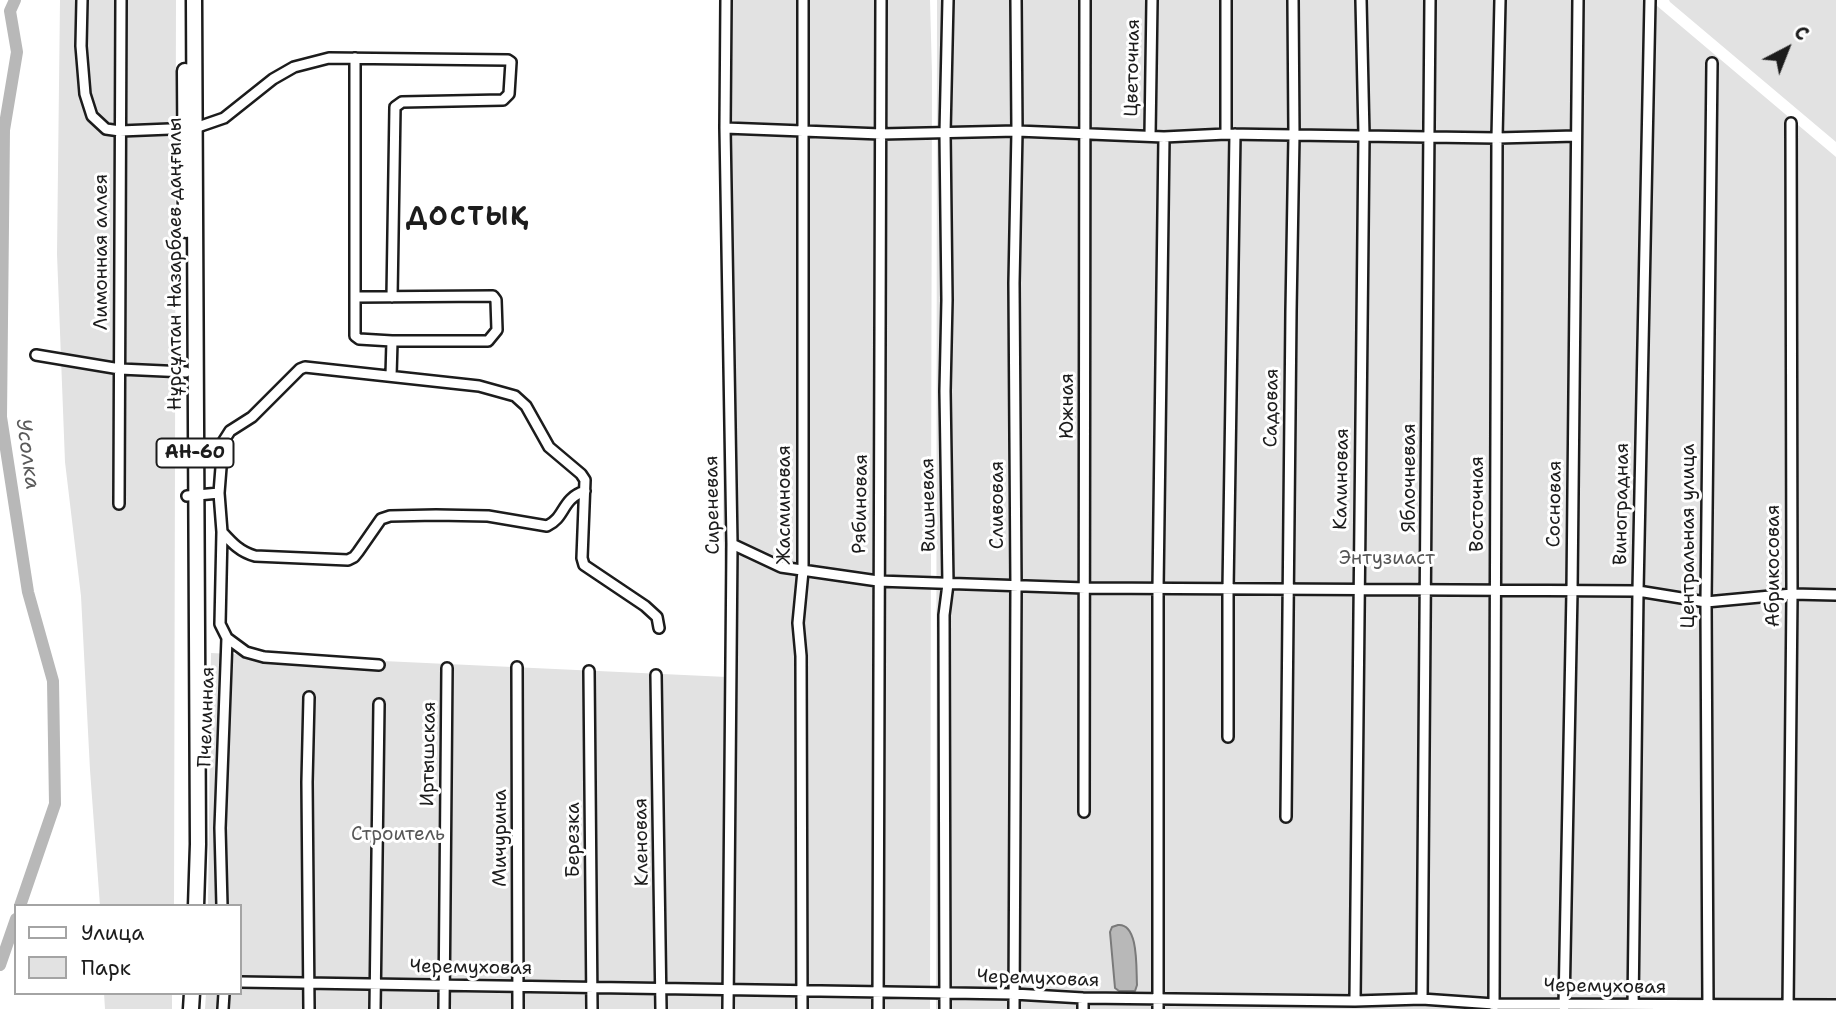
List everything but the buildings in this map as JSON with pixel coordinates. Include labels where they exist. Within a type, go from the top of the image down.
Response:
[{"type":"main road","name":"Нұрсұлтан Назарбаев даңғылы","points":[[185,0],[190,129],[191,496],[190,844],[187,904]]},
{"type":"main road","name":"Нұрсұлтан Назарбаев даңғылы","points":[[194,0],[187,372],[198,844],[195,904]]},
{"type":"street","points":[[82,0],[81,46],[85,94],[92,116],[106,129],[120,131],[190,129],[224,118],[273,79],[294,67],[329,58],[508,60],[509,94],[503,100],[402,102],[395,107],[393,298]]},
{"type":"street","name":"Лимонная аллея","points":[[119,504],[118,202],[121,0]]},
{"type":"street","name":"Сиреневая","points":[[726,0],[725,128],[732,544],[728,1009]]},
{"type":"street","name":"Жасминовая","points":[[802,1009],[801,656],[798,623],[803,571],[803,0]]},
{"type":"street","name":"Рябиновая","points":[[878,1009],[881,0]]},
{"type":"street","name":"Вишневая","points":[[945,1009],[944,615],[948,584],[945,133],[948,0]]},
{"type":"street","name":"Сливовая","points":[[1014,1009],[1016,0]]},
{"type":"street","name":"Южная","points":[[1084,812],[1085,0]]},
{"type":"street","name":"Цветочная","points":[[1150,136],[1152,0]]},
{"type":"street","points":[[1226,0],[1230,134],[1228,737]]},
{"type":"street","name":"Садовая","points":[[1286,817],[1294,135],[1293,0]]},
{"type":"street","name":"Калиновая","points":[[1357,1001],[1358,591],[1364,135],[1362,0]]},
{"type":"street","name":"Яблочневая","points":[[1422,999],[1430,0]]},
{"type":"street","name":"Восточная","points":[[1494,1006],[1497,138],[1500,0]]},
{"type":"street","name":"Сосновая","points":[[1564,1006],[1572,591],[1578,0]]},
{"type":"street","name":"Виноградная","points":[[1632,1007],[1650,0]]},
{"type":"street","points":[[355,58],[355,297],[355,336],[359,339],[392,341],[488,341],[497,330],[496,300],[493,296],[355,297]]},
{"type":"street","name":"Центральная улица","points":[[1708,1007],[1706,603],[1712,63]]},
{"type":"street","name":"Абрикосовая","points":[[1788,1007],[1792,594],[1791,123]]},
{"type":"street","points":[[725,128],[881,134],[1017,131],[1164,137],[1230,134],[1430,138],[1576,136]]},
{"type":"street","points":[[1158,1004],[1158,589],[1164,137]]},
{"type":"street","points":[[392,341],[391,376],[479,386],[515,396],[526,406],[549,447],[585,480],[584,565],[645,606],[657,617],[659,628]]},
{"type":"street","points":[[36,355],[120,369],[187,372]]},
{"type":"street","name":"Пчелинная","points":[[222,904],[220,828],[228,638],[219,624],[222,532],[219,493],[223,442],[226,436],[252,418],[305,367],[391,376]]},
{"type":"street","points":[[222,532],[238,549],[255,556],[348,560],[354,557],[381,519],[390,516],[488,516],[547,526],[554,523],[572,497],[585,491]]},
{"type":"street","points":[[191,496],[219,493]]},
{"type":"street","points":[[732,544],[781,567],[878,581],[1016,587],[1228,590],[1638,591],[1706,603],[1792,594],[1836,596]]},
{"type":"street","points":[[228,638],[246,652],[264,657],[379,665]]},
{"type":"street","name":"Мичурина","points":[[517,667],[518,1009]]},
{"type":"street","name":"Иртышская","points":[[444,1009],[447,668]]},
{"type":"street","name":"Березка","points":[[589,671],[592,1009]]},
{"type":"street","name":"Кленовая","points":[[656,675],[661,1009]]},
{"type":"street","points":[[309,697],[309,1009]]},
{"type":"street","points":[[375,1009],[379,704]]},
{"type":"street","name":"Черемуховая","points":[[242,982],[1014,994],[1158,1004],[1422,999],[1494,1006],[1836,1005]]},
{"type":"street","points":[[1083,998],[1083,1009]]},
{"type":"street","points":[[1357,1001],[1369,1009]]},
{"type":"green space","points":[[60,0],[176,0],[174,904],[100,904],[81,596],[65,462],[57,254]]},
{"type":"green space","name":"Строитель","points":[[730,0],[930,0],[930,1009],[205,1009],[206,995],[242,995],[242,904],[208,904],[211,653],[727,677],[723,529],[725,128]]},
{"type":"green space","name":"Энтузиаст","points":[[937,0],[1650,0],[1836,157],[1836,1009],[936,1009]]},
{"type":"green space","points":[[1669,0],[1836,0],[1836,142],[1670,2]]},
{"type":"green space","points":[[104,995],[172,995],[172,1009],[105,1009]]},
{"type":"shaded area","points":[[1125,926],[1133,939],[1137,969],[1135,991],[1119,991],[1115,988],[1110,932],[1112,927]]},
{"type":"waterway","name":"Усолка","points":[[15,0],[10,11],[17,52],[4,130],[1,417],[28,592],[53,681],[55,804],[21,904]]},
{"type":"waterway","name":"Усолка","points":[[0,965],[14,925]]},
{"type":"district","name":"ДОСТЫҚ","points":[[468,218]]}]
